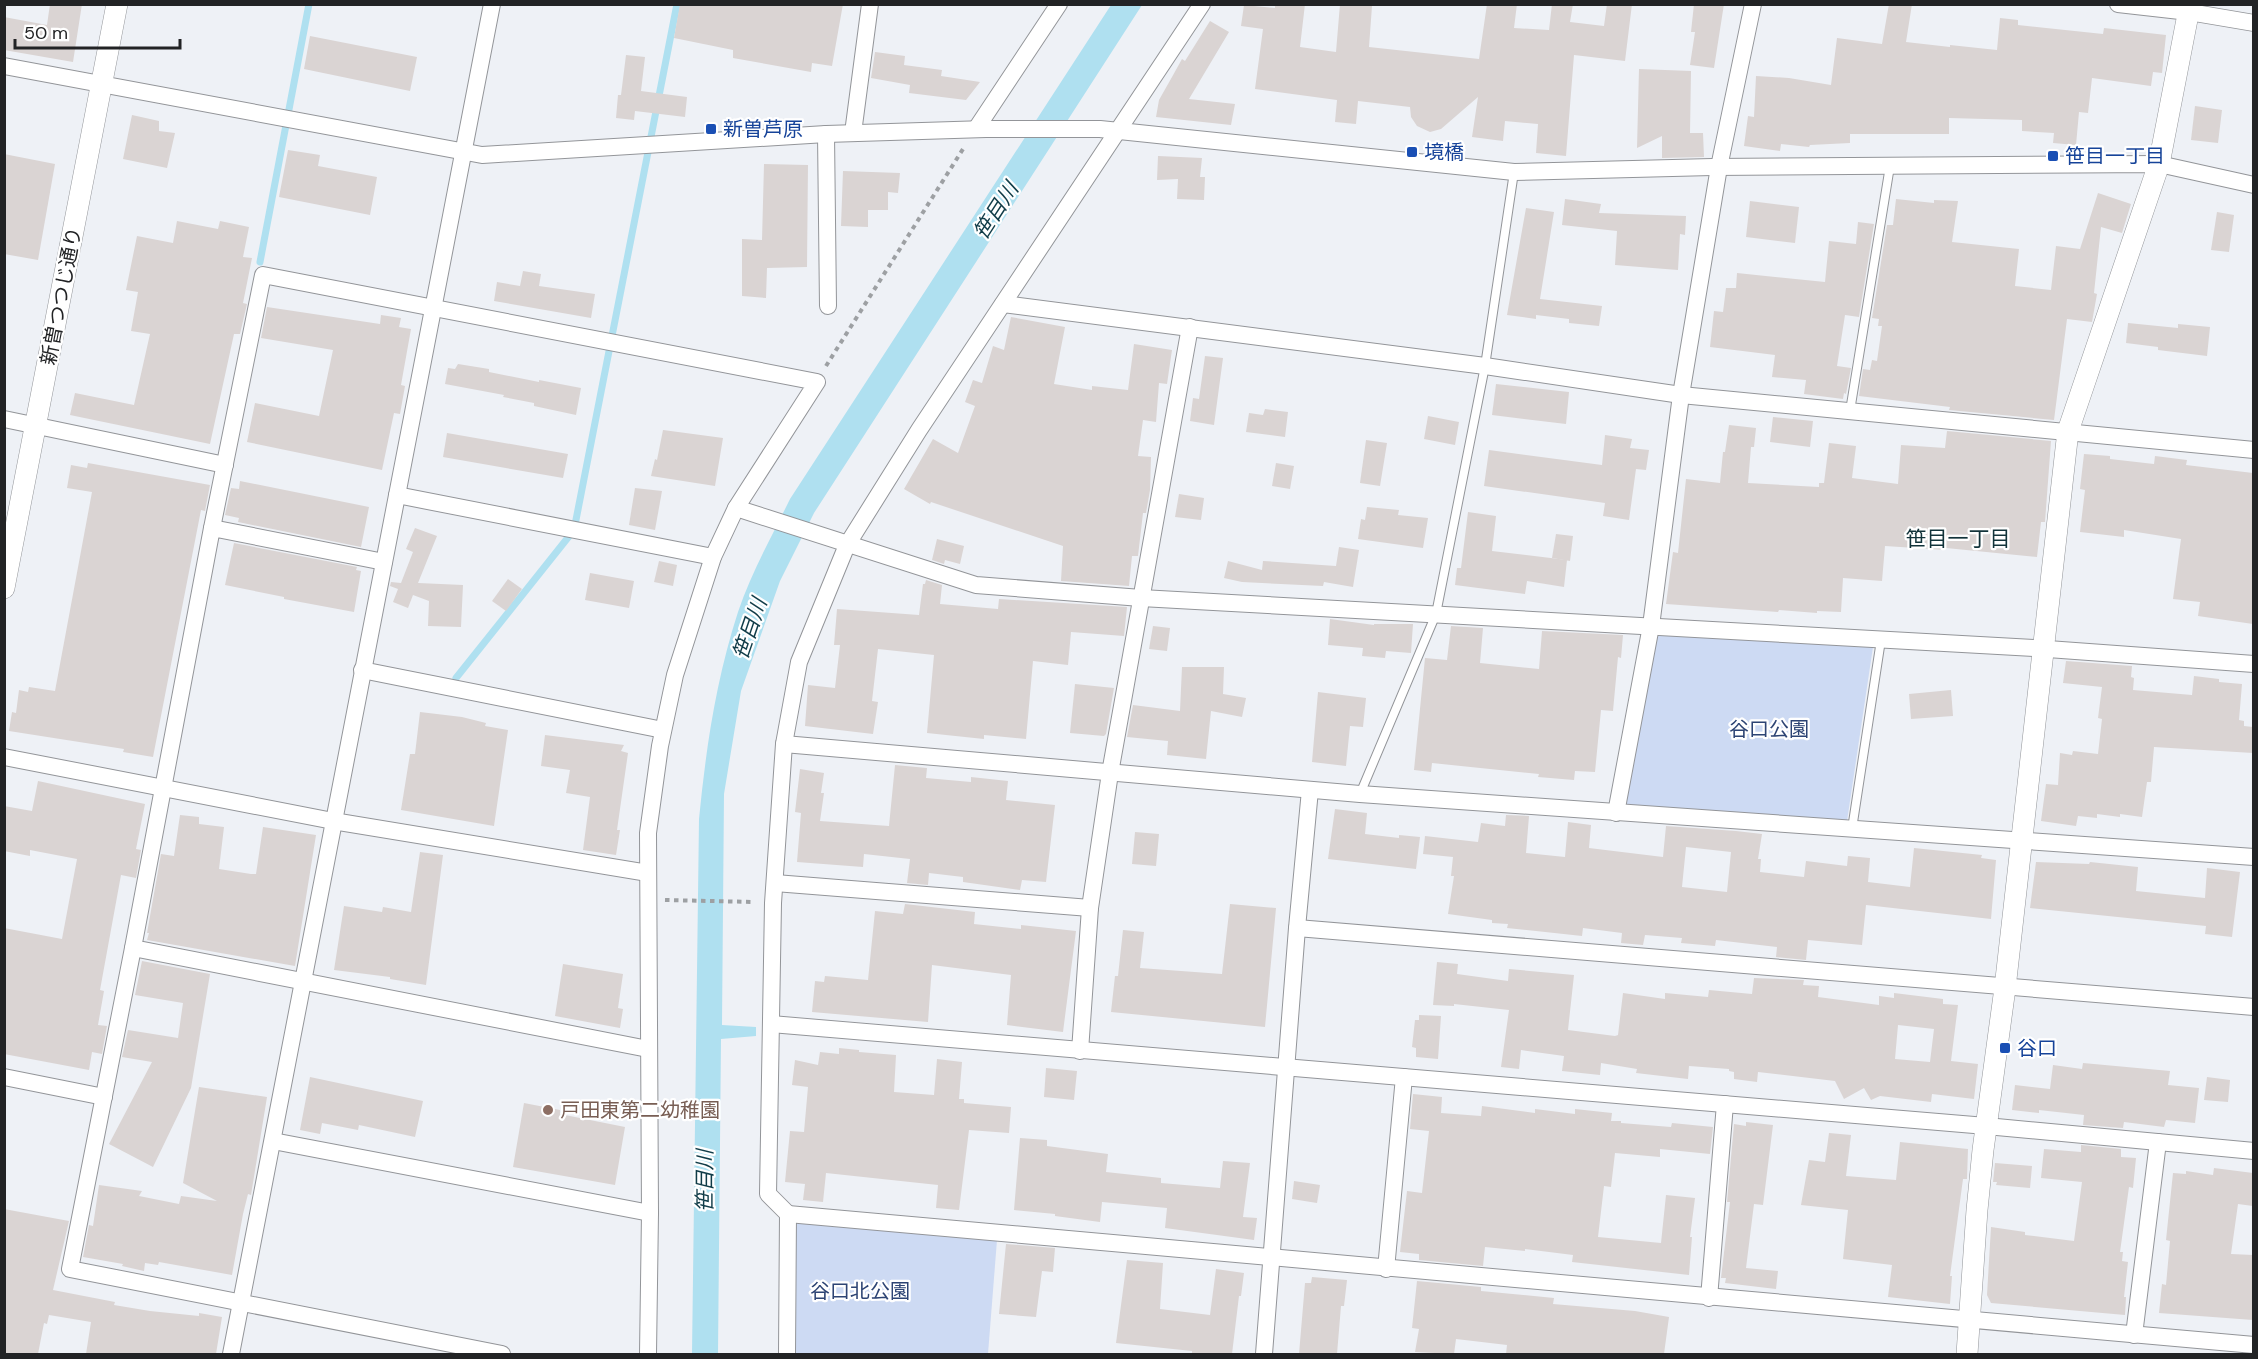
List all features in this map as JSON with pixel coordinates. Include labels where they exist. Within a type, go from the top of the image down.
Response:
[{"type":"street","name":"新曽つつじ通り","points":[[4,588],[10,528],[36,424],[117,4]]},
{"type":"street","points":[[231,1354],[492,4]]},
{"type":"street","points":[[853,133],[870,4]]},
{"type":"street","points":[[981,129],[1059,4]]},
{"type":"street","points":[[1202,4],[843,544],[799,662],[784,744],[773,903],[768,1194],[788,1214],[2253,1345]]},
{"type":"street","points":[[1616,813],[1651,626],[1681,395],[1719,167],[1753,4]]},
{"type":"street","points":[[2118,4],[2189,8],[2253,22]]},
{"type":"street","points":[[1967,1354],[1977,1210],[1986,1126],[2005,988],[2068,431],[2159,164],[2189,8]]},
{"type":"street","points":[[4,66],[482,154],[826,134],[981,129],[1100,129],[1514,172],[1719,167],[2159,164],[2253,185]]},
{"type":"street","points":[[826,134],[828,306]]},
{"type":"street","points":[[502,1354],[70,1269],[212,528],[263,275],[817,382],[713,557],[675,675],[663,730],[648,833],[650,1213],[648,1354]]},
{"type":"street","points":[[1003,304],[1485,366],[1681,395],[2253,450]]},
{"type":"street","points":[[1080,1051],[1090,908],[1110,773],[1190,327]]},
{"type":"street","points":[[4,419],[225,465]]},
{"type":"street","points":[[397,495],[713,557]]},
{"type":"street","points":[[742,510],[976,585],[1141,598],[2044,649],[2253,664]]},
{"type":"street","points":[[212,528],[384,562]]},
{"type":"street","points":[[363,670],[663,730]]},
{"type":"street","points":[[784,744],[1360,794],[2253,857]]},
{"type":"street","points":[[4,757],[333,821],[648,873]]},
{"type":"street","points":[[1264,1354],[1310,790]]},
{"type":"street","points":[[775,883],[1090,908]]},
{"type":"street","points":[[1297,928],[2253,1007]]},
{"type":"street","points":[[133,948],[648,1049]]},
{"type":"street","points":[[771,1024],[2253,1150]]},
{"type":"street","points":[[4,1077],[104,1097]]},
{"type":"street","points":[[1386,1269],[1404,1077]]},
{"type":"street","points":[[1708,1298],[1725,1104]]},
{"type":"street","points":[[273,1140],[650,1213]]},
{"type":"street","points":[[2134,1335],[2158,1142]]},
{"type":"street","points":[[787,1354],[788,1214]]},
{"type":"lane","points":[[1850,411],[1890,166]]},
{"type":"lane","points":[[1360,794],[1436,614],[1485,366],[1514,172]]},
{"type":"lane","points":[[1852,829],[1881,640]]},
{"type":"path","points":[[817,382],[981,129]]},
{"type":"path","points":[[661,900],[762,902]]},
{"type":"green space","name":"谷口公園","points":[[1657,634],[1873,647],[1847,821],[1624,807]]},
{"type":"green space","name":"谷口北公園","points":[[795,1222],[997,1240],[988,1354],[794,1354]]},
{"type":"water","name":"笹目川","points":[[1111,5],[1142,5],[814,513],[780,581],[741,691],[724,794],[722,1025],[756,1027],[756,1036],[721,1039],[718,1354],[692,1354],[699,819],[713,714],[738,612],[755,569],[790,499]]},
{"type":"building","points":[[50,4],[82,4],[73,62],[4,50],[4,17],[47,25]]},
{"type":"building","points":[[680,4],[843,4],[832,66],[812,63],[811,72],[733,58],[733,50],[674,38]]},
{"type":"building","points":[[1275,4],[1305,4],[1300,47],[1336,52],[1340,4],[1360,4],[1372,6],[1369,47],[1479,59],[1487,4],[1517,4],[1514,28],[1549,30],[1552,4],[1573,4],[1570,22],[1604,26],[1607,4],[1632,4],[1625,61],[1574,55],[1566,156],[1536,153],[1538,124],[1505,121],[1503,141],[1472,137],[1478,97],[1441,129],[1430,132],[1417,126],[1411,117],[1410,107],[1358,101],[1356,124],[1335,122],[1337,100],[1255,89],[1263,29],[1241,26],[1244,5],[1275,8]]},
{"type":"building","points":[[1694,4],[1724,4],[1714,68],[1690,65],[1695,32],[1691,32]]},
{"type":"building","points":[[1889,4],[1912,4],[1906,42],[1950,47],[1950,45],[1997,50],[2000,18],[2018,20],[2018,25],[2103,34],[2104,28],[2166,35],[2162,73],[2153,72],[2151,86],[2092,78],[2088,113],[2079,112],[2076,145],[2053,143],[2054,133],[2022,131],[2022,120],[1949,118],[1949,134],[1850,134],[1850,143],[1810,145],[1809,147],[1781,144],[1780,151],[1744,146],[1748,116],[1754,117],[1756,76],[1789,78],[1831,85],[1837,38],[1882,44]]},
{"type":"building","points":[[1210,21],[1229,32],[1189,99],[1235,104],[1231,125],[1156,117],[1159,100],[1182,59],[1185,61]]},
{"type":"building","points":[[310,36],[417,57],[410,91],[304,69]]},
{"type":"building","points":[[875,52],[905,56],[904,65],[942,70],[941,76],[980,82],[966,100],[909,93],[910,85],[871,78]]},
{"type":"building","points":[[626,55],[645,57],[641,91],[687,97],[685,117],[635,111],[634,120],[616,118]]},
{"type":"building","points":[[1639,69],[1691,71],[1690,133],[1703,133],[1704,157],[1662,158],[1662,136],[1637,148]]},
{"type":"building","points":[[2195,106],[2222,110],[2218,143],[2191,140]]},
{"type":"building","points":[[132,115],[159,121],[159,131],[175,133],[167,168],[123,159]]},
{"type":"building","points":[[288,150],[320,155],[318,166],[377,177],[370,215],[279,197]]},
{"type":"building","points":[[4,154],[55,164],[38,260],[4,254]]},
{"type":"building","points":[[1158,156],[1202,158],[1200,177],[1205,177],[1204,200],[1177,199],[1178,179],[1157,180]]},
{"type":"building","points":[[764,164],[808,165],[807,267],[767,268],[766,298],[742,296],[742,239],[762,240]]},
{"type":"building","points":[[843,171],[900,173],[898,193],[888,192],[888,210],[868,210],[868,227],[841,226]]},
{"type":"building","points":[[2098,193],[2131,204],[2122,233],[2101,227],[2094,293],[2097,294],[2092,322],[2067,319],[2054,420],[1949,410],[1950,407],[1859,396],[1863,369],[1870,370],[1872,360],[1877,361],[1882,326],[1878,326],[1879,319],[1872,318],[1887,225],[1893,225],[1896,199],[1934,203],[1934,200],[1958,201],[1952,242],[2019,249],[2015,286],[2051,290],[2056,246],[2080,249]]},
{"type":"building","points":[[1565,199],[1601,204],[1599,213],[1686,216],[1685,235],[1680,234],[1678,270],[1615,265],[1617,231],[1562,225]]},
{"type":"building","points":[[1750,201],[1799,207],[1795,243],[1746,237]]},
{"type":"building","points":[[1526,208],[1554,212],[1540,299],[1602,306],[1599,326],[1569,323],[1569,319],[1536,315],[1536,319],[1507,315]]},
{"type":"building","points":[[2217,212],[2234,215],[2229,252],[2211,250]]},
{"type":"building","points":[[177,221],[218,229],[220,221],[249,227],[243,257],[252,258],[243,303],[247,304],[240,334],[234,334],[210,444],[70,415],[75,393],[134,405],[150,334],[131,331],[138,292],[126,290],[137,236],[173,243]]},
{"type":"building","points":[[1858,222],[1874,224],[1859,317],[1845,315],[1837,366],[1851,368],[1843,399],[1804,394],[1806,380],[1772,377],[1775,355],[1710,347],[1714,311],[1723,312],[1726,288],[1736,288],[1737,273],[1825,282],[1829,241],[1856,244]]},
{"type":"building","points":[[523,271],[541,274],[539,286],[595,294],[591,318],[494,301],[497,282],[520,286]]},
{"type":"building","points":[[267,307],[380,324],[381,315],[401,318],[399,327],[411,329],[401,385],[405,386],[400,414],[394,413],[382,470],[247,442],[255,403],[319,416],[333,350],[261,338]]},
{"type":"building","points":[[1011,317],[1065,327],[1054,384],[1092,390],[1092,386],[1128,390],[1134,344],[1172,350],[1167,384],[1159,383],[1156,422],[1143,420],[1138,456],[1151,457],[1150,490],[1146,513],[1143,513],[1138,556],[1132,556],[1129,586],[1061,581],[1063,546],[931,502],[930,504],[904,489],[933,439],[958,453],[975,406],[965,402],[973,380],[982,383],[993,346],[1004,350]]},
{"type":"building","points":[[2128,323],[2178,328],[2178,324],[2210,327],[2207,356],[2158,350],[2158,347],[2126,343]]},
{"type":"building","points":[[1205,356],[1223,358],[1214,425],[1190,421],[1193,398],[1199,399]]},
{"type":"building","points":[[458,364],[489,369],[489,372],[539,382],[539,380],[581,388],[576,415],[534,406],[534,403],[503,397],[504,395],[445,384],[448,368],[455,369]]},
{"type":"building","points":[[1496,384],[1569,392],[1566,424],[1492,415]]},
{"type":"building","points":[[1265,409],[1288,412],[1285,437],[1246,432],[1249,413],[1263,415]]},
{"type":"building","points":[[1428,416],[1459,422],[1455,445],[1424,439]]},
{"type":"building","points":[[1773,417],[1813,421],[1810,447],[1770,442]]},
{"type":"building","points":[[1729,425],[1756,428],[1754,447],[1751,447],[1748,483],[1819,487],[1819,483],[1824,483],[1829,443],[1856,446],[1852,478],[1898,484],[1901,445],[1945,448],[1947,431],[2051,441],[2045,522],[2041,522],[2037,557],[1946,548],[1946,550],[1885,546],[1882,581],[1843,578],[1841,612],[1779,610],[1778,612],[1666,604],[1673,552],[1678,553],[1686,479],[1720,483]]},
{"type":"building","points":[[663,430],[723,438],[715,486],[651,476]]},
{"type":"building","points":[[447,433],[568,454],[563,478],[443,457]]},
{"type":"building","points":[[1605,435],[1632,439],[1630,448],[1649,450],[1646,470],[1636,469],[1629,520],[1603,516],[1605,503],[1484,486],[1489,450],[1602,465]]},
{"type":"building","points":[[1366,440],[1387,443],[1380,486],[1360,483]]},
{"type":"building","points":[[2084,454],[2154,464],[2155,456],[2187,460],[2186,465],[2253,473],[2253,624],[2198,616],[2200,602],[2173,599],[2181,539],[2124,530],[2124,537],[2080,532],[2085,490],[2080,489]]},
{"type":"building","points":[[88,463],[210,485],[205,511],[201,510],[153,757],[123,752],[124,749],[9,731],[12,712],[16,713],[19,690],[28,692],[29,687],[55,691],[92,492],[67,488],[71,465],[87,468]]},
{"type":"building","points":[[1276,463],[1294,466],[1290,489],[1272,486]]},
{"type":"building","points":[[240,481],[369,507],[361,547],[238,522],[239,518],[225,515],[231,488],[239,489]]},
{"type":"building","points":[[635,488],[662,491],[655,530],[629,525]]},
{"type":"building","points":[[1179,494],[1204,498],[1201,520],[1175,517]]},
{"type":"building","points":[[1367,507],[1399,510],[1398,515],[1428,518],[1423,548],[1358,539],[1361,519],[1365,520]]},
{"type":"building","points":[[1468,512],[1496,516],[1492,551],[1567,560],[1564,587],[1527,581],[1525,594],[1455,585],[1457,568],[1461,568]]},
{"type":"building","points":[[415,528],[437,536],[418,583],[463,585],[461,627],[428,626],[429,601],[413,595],[408,608],[393,602],[398,589],[390,586],[391,582],[401,583],[413,552],[406,549]]},
{"type":"building","points":[[1556,534],[1573,536],[1570,561],[1552,558]]},
{"type":"building","points":[[937,539],[964,546],[960,564],[945,560],[944,564],[932,560]]},
{"type":"building","points":[[234,543],[357,567],[356,570],[361,571],[354,612],[225,585]]},
{"type":"building","points":[[1339,547],[1359,550],[1353,587],[1324,582],[1323,586],[1242,582],[1224,578],[1228,561],[1262,570],[1263,561],[1336,566]]},
{"type":"building","points":[[659,561],[677,565],[673,586],[654,582]]},
{"type":"building","points":[[590,573],[634,581],[629,608],[585,600]]},
{"type":"building","points":[[508,579],[522,589],[506,611],[492,601]]},
{"type":"building","points":[[926,580],[942,585],[940,604],[998,609],[999,599],[1127,607],[1124,636],[1071,632],[1068,665],[1033,661],[1026,739],[984,735],[984,739],[927,733],[934,655],[878,649],[872,701],[878,702],[873,734],[805,726],[808,685],[835,688],[840,645],[834,645],[837,609],[919,615],[923,584]]},
{"type":"building","points":[[1330,619],[1374,625],[1413,624],[1411,653],[1386,651],[1385,658],[1362,656],[1363,648],[1328,645]]},
{"type":"building","points":[[1153,626],[1170,628],[1167,651],[1149,649]]},
{"type":"building","points":[[1451,626],[1483,628],[1480,663],[1539,669],[1542,631],[1623,635],[1621,658],[1618,657],[1613,711],[1601,710],[1595,772],[1575,771],[1574,780],[1432,763],[1431,772],[1414,770],[1425,658],[1447,660]]},
{"type":"building","points":[[2066,661],[2132,666],[2133,690],[2192,695],[2194,676],[2219,679],[2219,682],[2242,684],[2239,720],[2244,721],[2244,726],[2253,727],[2253,753],[2154,747],[2151,782],[2147,782],[2142,817],[2120,814],[2120,817],[2097,814],[2097,818],[2078,816],[2076,826],[2041,821],[2046,784],[2058,785],[2060,753],[2072,755],[2073,751],[2098,754],[2102,719],[2098,718],[2102,687],[2063,683]]},
{"type":"building","points":[[1182,667],[1224,667],[1223,694],[1246,698],[1242,717],[1211,711],[1206,759],[1167,755],[1168,741],[1127,737],[1133,705],[1180,711]]},
{"type":"building","points":[[1075,684],[1114,688],[1104,736],[1070,733]]},
{"type":"building","points":[[1951,690],[1953,716],[1911,719],[1909,694]]},
{"type":"building","points":[[1318,692],[1366,698],[1363,727],[1350,726],[1346,766],[1312,762]]},
{"type":"building","points":[[420,712],[462,717],[486,723],[485,726],[508,730],[494,826],[401,810],[410,754],[415,754]]},
{"type":"building","points":[[545,735],[624,745],[621,751],[628,753],[617,830],[620,830],[616,855],[583,850],[590,797],[566,793],[570,770],[541,766]]},
{"type":"building","points":[[895,765],[927,768],[926,778],[971,782],[971,777],[1008,781],[1006,800],[1055,805],[1046,882],[1022,880],[1020,890],[963,882],[963,877],[929,873],[928,885],[907,883],[910,859],[864,854],[863,867],[797,862],[801,813],[795,812],[800,769],[824,773],[820,821],[889,826]]},
{"type":"building","points":[[38,781],[145,804],[136,849],[141,850],[136,878],[121,875],[100,990],[104,991],[98,1025],[107,1026],[102,1054],[92,1052],[89,1070],[4,1054],[4,928],[62,939],[77,859],[30,850],[30,856],[4,851],[4,806],[32,811]]},
{"type":"building","points":[[1335,809],[1367,813],[1365,834],[1399,838],[1399,835],[1420,837],[1416,869],[1328,859]]},
{"type":"building","points":[[180,815],[199,817],[199,824],[224,827],[219,869],[251,874],[256,874],[263,827],[316,835],[295,966],[147,940],[161,854],[174,856]]},
{"type":"building","points":[[1506,815],[1529,816],[1526,853],[1565,857],[1568,822],[1591,825],[1589,848],[1663,857],[1666,826],[1762,834],[1758,859],[1761,859],[1760,872],[1804,877],[1806,861],[1847,866],[1848,856],[1870,858],[1868,882],[1910,887],[1914,848],[1982,855],[1981,858],[1996,860],[1991,919],[1866,905],[1862,945],[1808,940],[1806,960],[1776,957],[1777,947],[1716,940],[1715,946],[1681,943],[1682,938],[1645,935],[1643,945],[1621,943],[1622,933],[1583,928],[1582,936],[1507,928],[1508,924],[1492,923],[1492,920],[1448,914],[1454,876],[1451,876],[1453,857],[1423,854],[1425,836],[1478,842],[1481,823],[1505,826]],"holes":[[[1686,847],[1731,852],[1727,892],[1682,887]]]},
{"type":"building","points":[[1135,832],[1159,834],[1156,866],[1132,864]]},
{"type":"building","points":[[420,852],[443,855],[426,985],[390,979],[390,977],[334,970],[344,906],[382,912],[383,907],[411,912]]},
{"type":"building","points":[[2036,862],[2089,864],[2090,862],[2138,867],[2136,891],[2205,898],[2207,868],[2240,872],[2232,937],[2205,934],[2206,926],[2030,908]]},
{"type":"building","points":[[905,904],[975,912],[974,924],[1021,929],[1021,925],[1076,931],[1063,1032],[1007,1025],[1011,975],[932,965],[928,1022],[812,1012],[815,981],[824,982],[825,976],[868,980],[875,911],[903,914]]},
{"type":"building","points":[[1230,904],[1276,908],[1265,1027],[1111,1012],[1123,930],[1144,932],[1140,968],[1222,974]]},
{"type":"building","points":[[142,961],[210,974],[191,1088],[153,1167],[109,1144],[152,1062],[122,1057],[128,1030],[178,1038],[183,1003],[135,995]]},
{"type":"building","points":[[1437,962],[1458,964],[1457,974],[1508,981],[1509,969],[1574,975],[1568,1030],[1615,1036],[1618,1035],[1623,993],[1665,999],[1665,993],[1708,997],[1709,990],[1752,994],[1754,978],[1804,980],[1803,985],[1819,986],[1818,997],[1879,1005],[1879,996],[1894,998],[1894,993],[1943,999],[1943,1004],[1958,1005],[1951,1061],[1978,1064],[1974,1099],[1932,1094],[1931,1102],[1880,1096],[1871,1100],[1864,1088],[1844,1099],[1835,1081],[1758,1072],[1757,1082],[1734,1079],[1734,1072],[1729,1069],[1689,1066],[1688,1079],[1636,1073],[1637,1069],[1601,1063],[1600,1075],[1562,1071],[1564,1056],[1521,1050],[1519,1069],[1501,1067],[1509,1010],[1454,1004],[1454,1006],[1433,1005]],"holes":[[[1898,1025],[1934,1029],[1930,1062],[1895,1059]]]},
{"type":"building","points":[[563,964],[623,974],[618,1008],[623,1009],[620,1028],[555,1016]]},
{"type":"building","points":[[1419,1015],[1441,1016],[1438,1059],[1416,1057],[1416,1048],[1412,1047],[1415,1020],[1419,1020]]},
{"type":"building","points":[[839,1048],[896,1055],[894,1092],[934,1095],[937,1059],[962,1062],[959,1099],[964,1099],[964,1103],[1011,1107],[1009,1133],[969,1130],[959,1210],[936,1208],[938,1185],[826,1173],[823,1202],[803,1200],[805,1184],[785,1182],[790,1131],[804,1132],[808,1087],[792,1085],[795,1060],[818,1065],[820,1052],[839,1054]]},
{"type":"building","points":[[2083,1063],[2170,1071],[2168,1085],[2199,1088],[2195,1123],[2166,1120],[2164,1127],[2124,1122],[2123,1128],[2083,1125],[2084,1115],[2039,1110],[2039,1113],[2012,1110],[2015,1085],[2050,1089],[2053,1065],[2082,1069]]},
{"type":"building","points":[[1046,1068],[1077,1071],[1074,1100],[1044,1097]]},
{"type":"building","points":[[310,1077],[423,1101],[415,1137],[359,1125],[358,1130],[322,1123],[320,1134],[300,1130]]},
{"type":"building","points":[[2207,1077],[2230,1080],[2228,1102],[2204,1100]]},
{"type":"building","points":[[199,1087],[267,1097],[251,1195],[248,1194],[243,1214],[232,1275],[159,1262],[158,1265],[145,1263],[144,1271],[122,1266],[123,1264],[83,1257],[89,1225],[93,1226],[99,1185],[142,1191],[139,1196],[179,1204],[181,1196],[217,1201],[183,1183]]},
{"type":"building","points":[[1413,1094],[1442,1097],[1441,1113],[1481,1116],[1482,1106],[1535,1113],[1535,1109],[1575,1114],[1575,1109],[1612,1113],[1611,1121],[1621,1121],[1621,1123],[1671,1127],[1672,1123],[1713,1127],[1710,1154],[1660,1149],[1660,1157],[1615,1153],[1611,1187],[1604,1186],[1598,1237],[1661,1243],[1666,1195],[1695,1198],[1690,1237],[1692,1237],[1689,1275],[1572,1262],[1573,1255],[1525,1249],[1525,1251],[1485,1247],[1483,1266],[1419,1260],[1419,1254],[1400,1252],[1407,1191],[1422,1193],[1429,1131],[1410,1129]]},
{"type":"building","points":[[524,1103],[560,1110],[560,1114],[625,1127],[615,1185],[513,1167]]},
{"type":"building","points":[[1746,1122],[1773,1125],[1763,1205],[1754,1204],[1746,1268],[1778,1271],[1776,1289],[1725,1283],[1726,1278],[1721,1278],[1730,1202],[1727,1202],[1734,1124],[1746,1126]]},
{"type":"building","points":[[1829,1133],[1851,1135],[1846,1176],[1896,1180],[1900,1142],[1968,1149],[1967,1179],[1963,1179],[1950,1276],[1952,1276],[1950,1304],[1888,1297],[1892,1265],[1843,1259],[1848,1210],[1801,1205],[1809,1160],[1825,1162]]},
{"type":"building","points":[[1020,1138],[1047,1140],[1047,1146],[1108,1154],[1106,1172],[1161,1178],[1161,1183],[1220,1188],[1223,1161],[1250,1163],[1243,1217],[1257,1218],[1254,1240],[1165,1228],[1167,1208],[1102,1202],[1100,1222],[1014,1210]]},
{"type":"building","points":[[2081,1145],[2121,1149],[2121,1157],[2136,1158],[2133,1188],[2129,1187],[2120,1252],[2123,1252],[2122,1261],[2128,1262],[2124,1297],[2126,1297],[2125,1315],[1991,1303],[1987,1295],[1991,1227],[2025,1232],[2025,1235],[2074,1241],[2082,1182],[2041,1178],[2044,1149],[2081,1152]]},
{"type":"building","points":[[1995,1163],[2032,1166],[2030,1188],[1996,1185],[1997,1182],[1993,1182]]},
{"type":"building","points":[[2214,1168],[2253,1173],[2253,1206],[2238,1204],[2231,1254],[2253,1255],[2253,1320],[2159,1313],[2162,1284],[2166,1285],[2170,1241],[2166,1240],[2173,1173],[2186,1174],[2186,1171],[2213,1175]]},
{"type":"building","points":[[1294,1181],[1320,1185],[1317,1203],[1292,1199]]},
{"type":"building","points":[[4,1209],[69,1221],[53,1290],[150,1311],[199,1316],[199,1313],[222,1317],[216,1354],[86,1354],[91,1322],[49,1315],[47,1324],[44,1323],[38,1354],[4,1354]]},
{"type":"building","points":[[1006,1244],[1055,1248],[1053,1272],[1042,1271],[1036,1317],[999,1314]]},
{"type":"building","points":[[1127,1260],[1163,1263],[1160,1309],[1210,1315],[1216,1269],[1244,1273],[1232,1354],[1192,1354],[1192,1351],[1116,1343]]},
{"type":"building","points":[[1312,1277],[1347,1280],[1344,1306],[1341,1306],[1337,1354],[1299,1354],[1305,1283],[1311,1283]]},
{"type":"building","points":[[1417,1281],[1481,1287],[1481,1291],[1554,1298],[1553,1304],[1635,1311],[1669,1317],[1664,1354],[1506,1354],[1507,1345],[1456,1339],[1454,1354],[1415,1352],[1419,1329],[1412,1328]]},
{"type":"waterway","points":[[260,262],[309,4]]},
{"type":"waterway","points":[[456,678],[574,530],[677,4]]},
{"type":"place","name":"新曽芦原","points":[[711,129]]},
{"type":"place","name":"境橋","points":[[1412,152]]},
{"type":"place","name":"笹目一丁目","points":[[2053,156]]},
{"type":"place","name":"谷口","points":[[2005,1048]]},
{"type":"place","name":"戸田東第二幼稚園","points":[[548,1110]]},
{"type":"district","name":"笹目一丁目","points":[[1958,539]]}]
